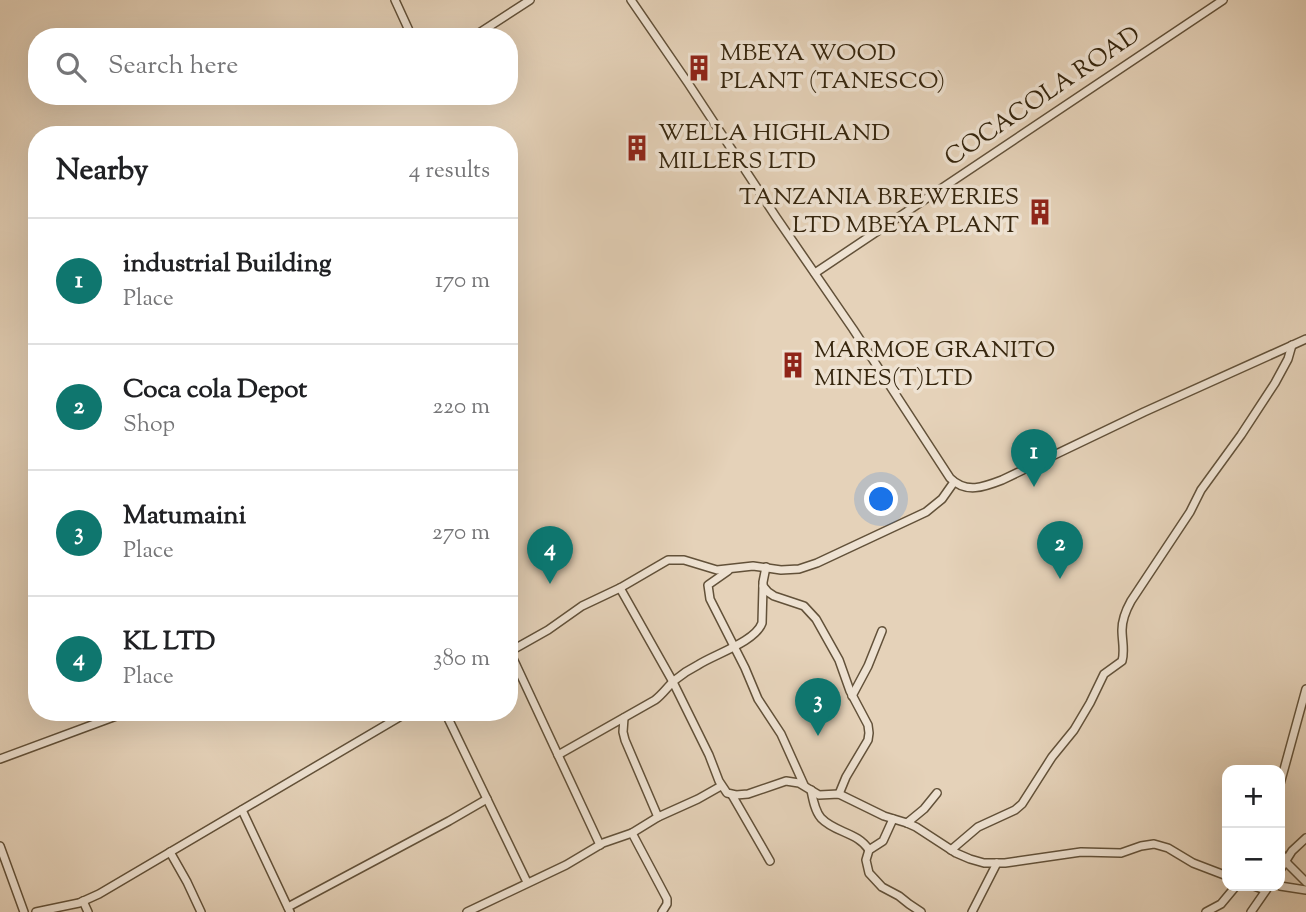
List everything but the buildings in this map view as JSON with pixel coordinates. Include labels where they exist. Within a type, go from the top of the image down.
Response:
[{"type":"street","points":[[395,0],[408,28]]},
{"type":"street","points":[[487,28],[530,0]]},
{"type":"street","points":[[631,0],[954,482],[970,488],[990,485],[1306,339]]},
{"type":"street","name":"COCACOLA ROAD","points":[[815,273],[1223,0]]},
{"type":"street","points":[[951,850],[978,827],[1022,804],[1052,757],[1074,730],[1104,674],[1122,661],[1122,628],[1127,609],[1190,512],[1201,490],[1275,383],[1289,359],[1292,345]]},
{"type":"street","points":[[518,647],[582,606],[621,588],[664,562],[684,559],[710,569],[747,566],[790,570],[817,563],[926,512],[942,499],[954,482]]},
{"type":"street","points":[[558,755],[659,697],[673,682],[704,661],[755,633],[761,626],[766,567]]},
{"type":"street","points":[[730,569],[711,582],[708,589],[710,599],[758,699],[781,734],[804,785]]},
{"type":"street","points":[[763,586],[770,594],[800,604],[811,613],[839,660],[852,696],[867,725],[869,736],[839,794]]},
{"type":"street","points":[[621,588],[673,682],[721,786],[732,795],[770,861]]},
{"type":"street","points":[[852,696],[882,631]]},
{"type":"street","points":[[518,669],[600,845]]},
{"type":"street","points":[[1285,766],[1306,688]]},
{"type":"street","points":[[624,718],[625,740],[658,817]]},
{"type":"street","points":[[0,759],[103,721]]},
{"type":"street","points":[[36,912],[83,901],[99,894],[393,721]]},
{"type":"street","points":[[448,721],[527,882]]},
{"type":"street","points":[[732,795],[748,794],[792,781],[819,795],[839,794],[875,813],[907,823],[951,850],[976,861],[997,863],[1080,852],[1121,853],[1154,844],[1222,874]]},
{"type":"street","points":[[471,911],[721,786]]},
{"type":"street","points":[[811,790],[821,817],[829,824],[855,836],[869,850]]},
{"type":"street","points":[[907,823],[925,809],[937,793]]},
{"type":"street","points":[[242,810],[289,909],[487,799]]},
{"type":"street","points":[[893,819],[883,841],[869,850],[866,863],[871,878],[921,912]]},
{"type":"street","points":[[632,832],[667,899],[662,912]]},
{"type":"street","points":[[1306,838],[1286,862],[1306,882]]},
{"type":"street","points":[[0,846],[24,912]]},
{"type":"street","points":[[170,852],[201,912]]},
{"type":"street","points":[[972,912],[997,863]]},
{"type":"street","points":[[1285,887],[1306,890]]},
{"type":"street","points":[[1209,912],[1232,891]]},
{"type":"street","points":[[1251,912],[1265,891]]},
{"type":"street","points":[[83,901],[88,912]]},
{"type":"place","name":"MBEYA WOOD PLANT (TANESCO)","points":[[699,68]]},
{"type":"place","name":"WELLA HIGHLAND MILLERS LTD","points":[[637,148]]},
{"type":"place","name":"TANZANIA BREWERIES LTD MBEYA PLANT","points":[[1040,212]]},
{"type":"place","name":"MARMOE GRANITO MINES(T)LTD","points":[[793,365]]},
{"type":"place","name":"industrial Building","points":[[1034,487]]},
{"type":"place","name":"Coca cola Depot","points":[[1060,579]]},
{"type":"place","name":"KL LTD","points":[[550,584]]},
{"type":"place","name":"Matumaini","points":[[818,736]]}]
